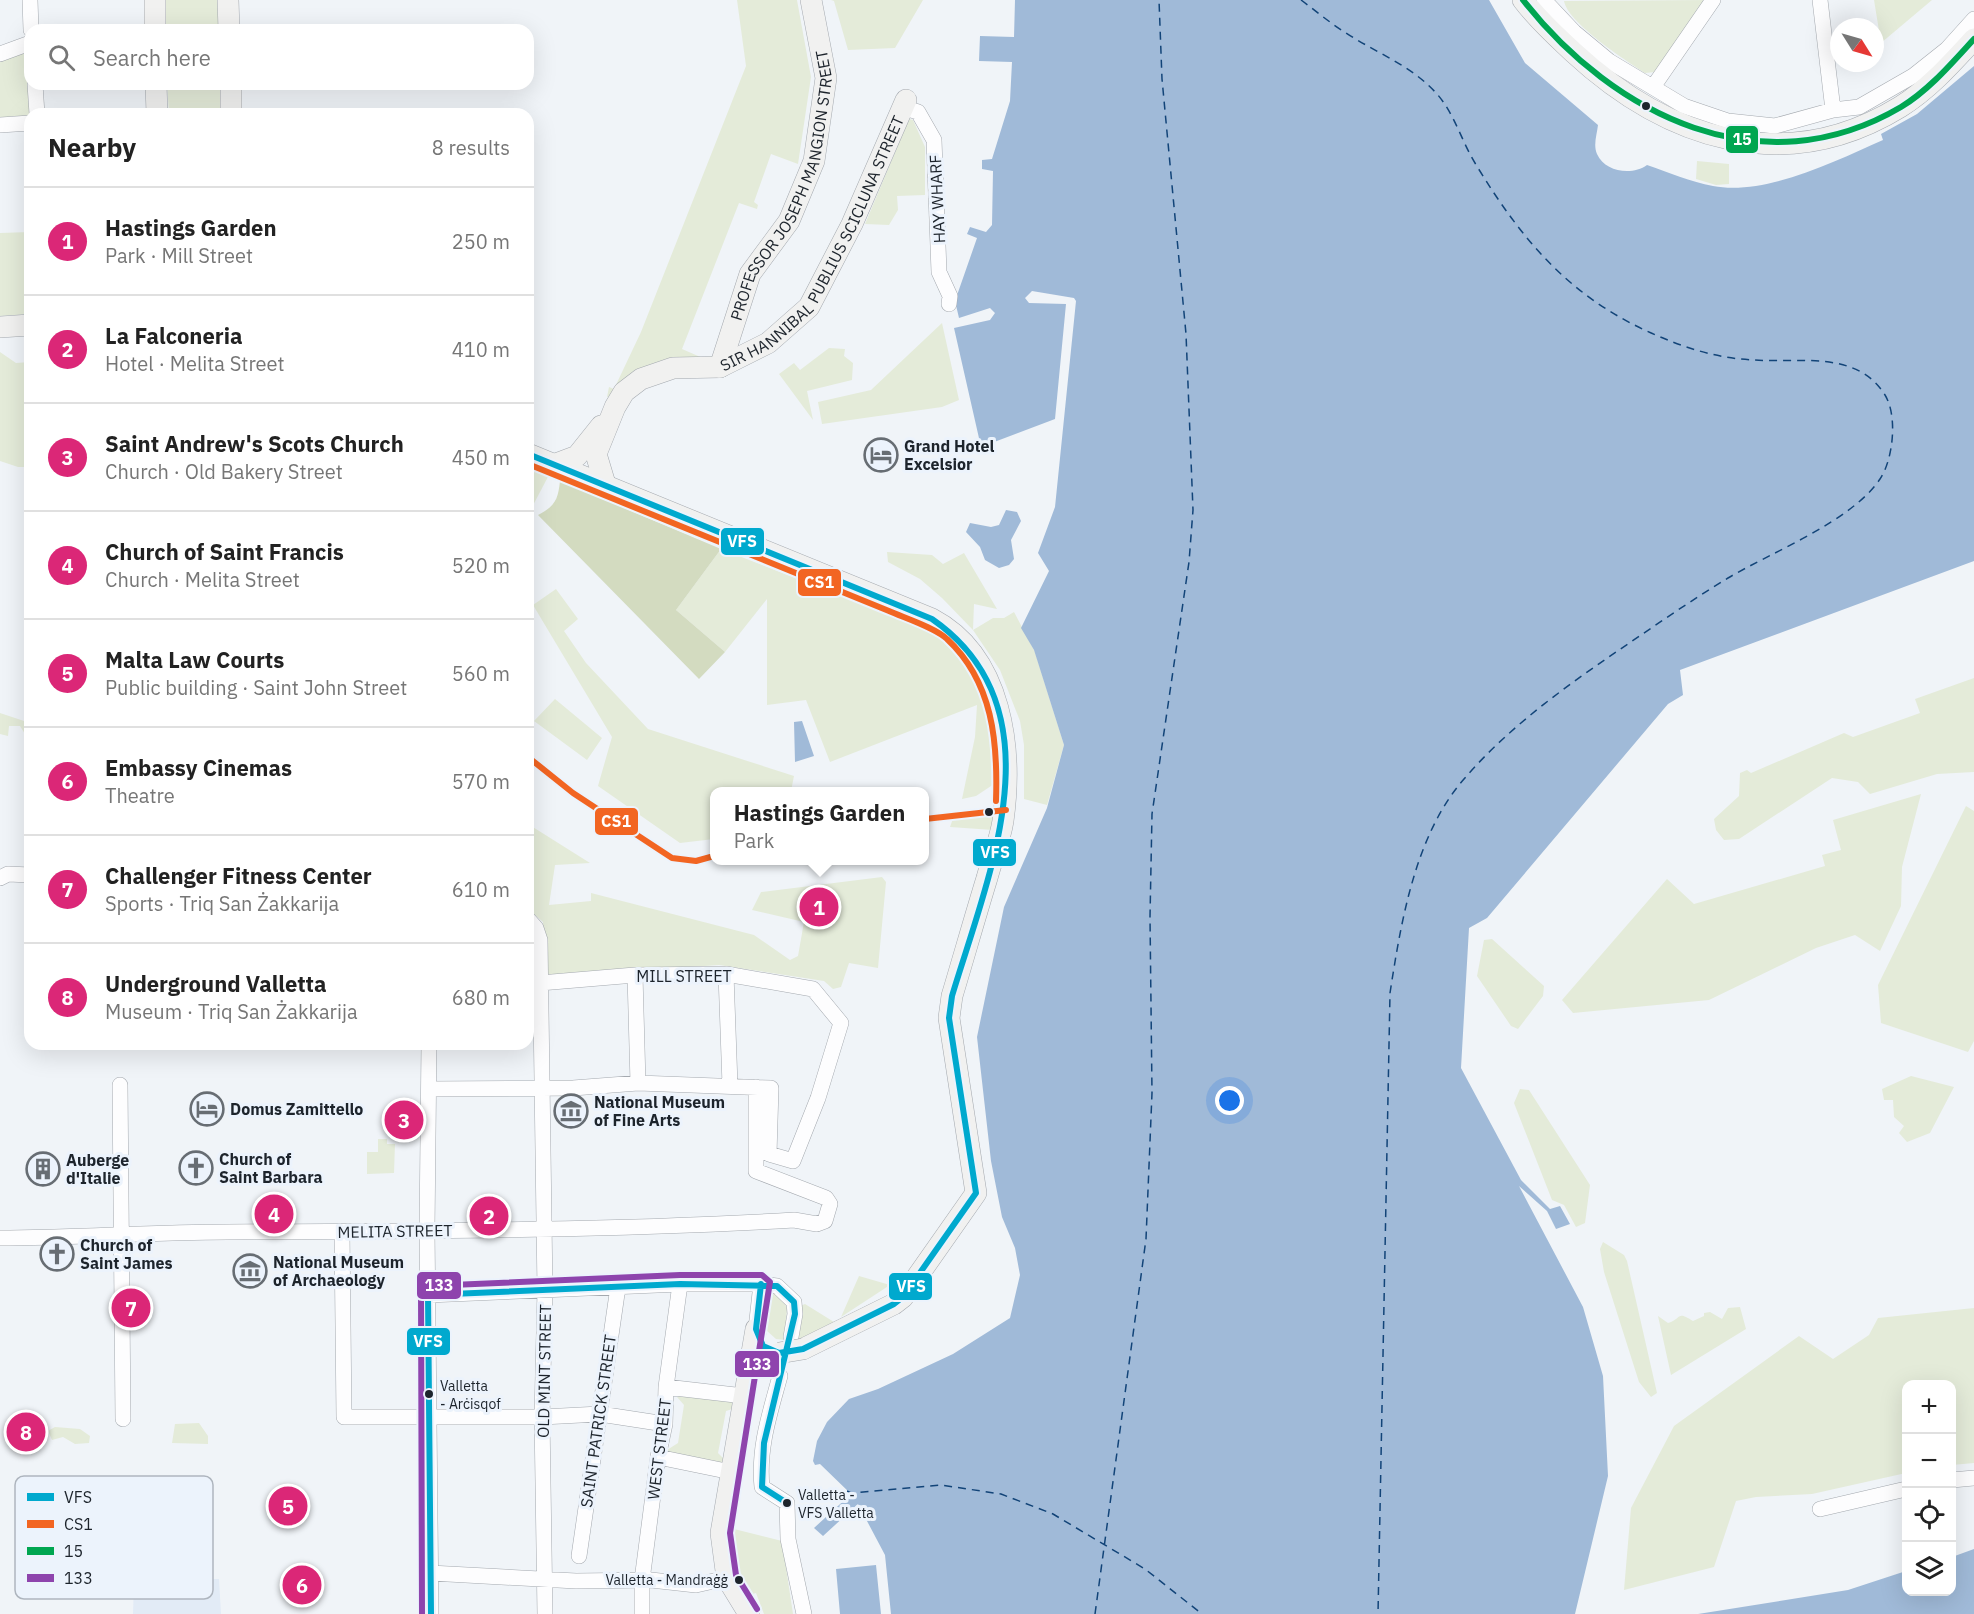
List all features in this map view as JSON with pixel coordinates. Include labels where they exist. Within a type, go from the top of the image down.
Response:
[{"type":"street","points":[[30,0],[31,24]]},
{"type":"street","points":[[154,0],[155,24]]},
{"type":"street","points":[[228,0],[229,24]]},
{"type":"street","name":"PROFESSOR JOSEPH MANGION STREET","points":[[720,368],[750,274],[789,221],[814,161],[826,78],[811,0]]},
{"type":"street","points":[[1523,0],[1537,18],[1620,92],[1681,126],[1730,141],[1761,145],[1785,145],[1830,136],[1865,124],[1900,107],[1933,81],[1974,39]]},
{"type":"street","points":[[1653,87],[1713,0]]},
{"type":"street","points":[[1820,0],[1833,110]]},
{"type":"street","points":[[1547,1],[1596,51],[1684,106],[1728,121],[1775,126],[1833,110],[1859,107],[1913,76],[1947,49],[1974,19]]},
{"type":"street","points":[[0,54],[24,45]]},
{"type":"street","points":[[35,90],[37,108]]},
{"type":"street","points":[[156,90],[157,108]]},
{"type":"street","points":[[231,90],[231,108]]},
{"type":"street","name":"HAY WHARF","points":[[904,103],[918,111],[934,140],[939,272],[950,296],[949,304]]},
{"type":"street","name":"SIR HANNIBAL PUBLIUS SCICLUNA STREET","points":[[579,474],[596,454],[624,392],[641,379],[673,368],[720,368],[768,342],[809,307],[852,224],[904,103]]},
{"type":"street","points":[[0,125],[24,123]]},
{"type":"street","points":[[0,327],[24,325]]},
{"type":"street","name":"SIR HANNIBAL PUBLIUS SCICLUNA STREET","points":[[553,465],[577,456],[613,412]]},
{"type":"street","points":[[596,454],[605,484]]},
{"type":"street","points":[[534,457],[893,603],[952,630],[982,668],[998,709],[1006,762],[1003,823],[952,996],[949,1018],[976,1193],[903,1297],[894,1304],[759,1362],[746,1387]]},
{"type":"street","points":[[0,878],[8,874],[24,874]]},
{"type":"street","name":"OLD MINT STREET","points":[[534,926],[540,940],[540,983],[535,1020],[542,1088],[545,1291],[542,1417],[545,1614]]},
{"type":"street","points":[[726,974],[729,1085]]},
{"type":"street","name":"MILL STREET","points":[[540,983],[635,975],[726,974],[813,989],[841,1023],[818,1098],[793,1161],[769,1154],[771,1088],[756,1087]]},
{"type":"street","points":[[635,975],[638,1083]]},
{"type":"street","points":[[429,1050],[427,1230],[431,1614]]},
{"type":"street","points":[[429,1089],[542,1088],[638,1083],[756,1087]]},
{"type":"street","points":[[120,1085],[123,1419]]},
{"type":"street","name":"MELITA STREET","points":[[0,1238],[226,1232],[342,1233],[544,1229],[794,1220],[817,1224],[825,1221],[830,1204],[826,1198],[756,1171],[756,1087]]},
{"type":"street","points":[[342,1233],[344,1417],[542,1417],[600,1414],[665,1424]]},
{"type":"street","points":[[428,1295],[680,1284],[777,1286],[794,1302],[791,1347]]},
{"type":"street","name":"WEST STREET","points":[[642,1614],[642,1580],[658,1457],[665,1424],[666,1387],[680,1284]]},
{"type":"street","points":[[749,1614],[727,1578],[721,1533],[756,1329],[761,1284]]},
{"type":"street","name":"SAINT PATRICK STREET","points":[[579,1556],[618,1287]]},
{"type":"street","points":[[756,1329],[763,1346],[791,1347]]},
{"type":"street","points":[[780,1376],[763,1440],[760,1465],[762,1487],[787,1503],[788,1539],[804,1614]]},
{"type":"street","points":[[666,1387],[746,1387]]},
{"type":"street","points":[[658,1457],[731,1472]]},
{"type":"street","points":[[1956,1480],[1974,1478]]},
{"type":"street","points":[[1820,1509],[1902,1490]]},
{"type":"street","points":[[430,1573],[545,1579],[642,1580],[696,1585],[727,1578]]},
{"type":"shaded area","points":[[213,1579],[219,1579],[221,1614],[133,1614],[133,1599],[213,1599]]},
{"type":"green space","points":[[163,0],[220,0],[222,24],[165,24]]},
{"type":"green space","points":[[737,0],[797,0],[811,77],[798,164],[771,154],[754,202],[758,205],[757,209],[739,203],[682,349],[705,359],[607,397],[609,387],[614,389],[641,332],[746,66]]},
{"type":"green space","points":[[831,0],[923,0],[895,48],[848,50],[834,1]]},
{"type":"green space","points":[[1707,0],[1655,72],[1645,73],[1586,30],[1568,10],[1564,1]]},
{"type":"green space","points":[[1874,0],[1932,0],[1884,40],[1884,18],[1877,18]]},
{"type":"green space","points":[[24,53],[24,90],[29,90],[30,108],[24,108],[24,118],[0,120],[0,55]]},
{"type":"green space","points":[[167,90],[224,90],[226,108],[169,108]]},
{"type":"green space","points":[[909,119],[913,120],[925,147],[925,195],[897,196],[898,210],[889,225],[865,224]]},
{"type":"green space","points":[[1697,161],[1729,164],[1729,184],[1716,185],[1696,179]]},
{"type":"green space","points":[[24,232],[24,314],[0,316],[0,233]]},
{"type":"green space","points":[[942,323],[959,400],[942,407],[822,424],[818,402],[871,390]]},
{"type":"green space","points":[[829,348],[845,349],[844,356],[853,363],[852,380],[807,391],[813,420],[779,374],[794,363],[800,370]]},
{"type":"green space","points":[[0,352],[16,363],[24,362],[24,467],[0,461]]},
{"type":"green space","points":[[534,466],[550,473],[534,503]]},
{"type":"green space","points":[[560,481],[721,549],[676,610],[725,652],[699,679],[538,515],[555,502]]},
{"type":"green space","points":[[721,549],[937,633],[973,678],[990,705],[996,744],[994,784],[976,796],[962,799],[975,737],[977,705],[830,762],[806,700],[767,705],[767,599],[725,652],[676,610]]},
{"type":"green space","points":[[887,552],[932,555],[943,564],[964,553],[997,609],[974,604],[973,630],[920,579],[888,562]]},
{"type":"green space","points":[[556,589],[578,619],[564,631],[586,663],[648,729],[794,776],[792,787],[710,787],[710,839],[680,843],[598,786],[612,737],[534,604]]},
{"type":"green space","points":[[1014,612],[1035,652],[1064,745],[1047,805],[1024,799],[1024,745],[1020,721],[1000,670],[973,630],[993,618],[1004,618]]},
{"type":"green space","points":[[1974,678],[1974,772],[1937,774],[1870,794],[1858,782],[1832,778],[1739,839],[1724,840],[1716,830],[1714,819],[1739,796],[1740,773],[1747,770],[1751,773],[1844,733],[1853,737],[1920,713],[1915,699]]},
{"type":"green space","points":[[555,699],[602,738],[587,760],[534,721]]},
{"type":"green space","points":[[0,713],[24,721],[24,732],[20,726],[9,726],[8,736],[0,734]]},
{"type":"green space","points":[[1921,794],[1902,867],[1901,906],[1880,951],[1855,935],[1816,948],[1709,1000],[1573,1013],[1562,1000],[1667,879],[1694,904],[1825,866],[1822,855],[1841,850],[1833,820]]},
{"type":"green space","points":[[1966,806],[1974,811],[1974,1041],[1968,1052],[1881,1023],[1878,985]]},
{"type":"green space","points":[[972,811],[990,813],[995,819],[993,830],[950,827],[955,813]]},
{"type":"green space","points":[[534,828],[590,863],[555,865],[549,905],[591,901],[591,893],[754,935],[790,960],[798,956],[804,922],[752,910],[761,892],[882,877],[886,882],[878,968],[849,963],[841,987],[833,989],[824,981],[719,965],[545,977],[543,922],[534,914]]},
{"type":"green space","points":[[1492,939],[1544,986],[1543,996],[1518,1029],[1511,1026],[1477,976],[1484,940]]},
{"type":"green space","points":[[1911,1076],[1954,1087],[1930,1133],[1907,1142],[1899,1133],[1904,1126],[1894,1117],[1893,1100],[1884,1100],[1882,1089]]},
{"type":"green space","points":[[1520,1089],[1529,1090],[1590,1185],[1585,1223],[1576,1227],[1564,1205],[1552,1200],[1514,1103]]},
{"type":"green space","points":[[378,1139],[387,1139],[387,1144],[395,1144],[394,1173],[367,1174],[367,1152],[378,1152]]},
{"type":"green space","points":[[1603,1242],[1624,1255],[1627,1261],[1657,1393],[1651,1397],[1639,1382],[1604,1272],[1600,1249]]},
{"type":"green space","points":[[859,1276],[890,1285],[841,1317]]},
{"type":"green space","points":[[774,1291],[779,1293],[787,1308],[785,1340],[776,1339],[766,1330],[769,1294]]},
{"type":"green space","points":[[805,1304],[834,1322],[806,1338],[797,1339],[800,1306]]},
{"type":"green space","points":[[1740,1307],[1746,1329],[1671,1375],[1658,1316],[1668,1323],[1679,1316],[1693,1321],[1704,1316],[1704,1313],[1710,1312],[1722,1319],[1728,1308]]},
{"type":"green space","points":[[1974,1308],[1974,1463],[1956,1465],[1956,1380],[1902,1380],[1902,1474],[1812,1494],[1756,1497],[1736,1501],[1714,1567],[1624,1590],[1631,1508],[1674,1426],[1799,1336],[1833,1359],[1869,1335],[1878,1318]]},
{"type":"green space","points":[[687,1393],[737,1401],[736,1408],[726,1411],[718,1453],[726,1461],[726,1467],[672,1458],[667,1450],[678,1443],[684,1405],[677,1397]]},
{"type":"green space","points":[[199,1423],[208,1436],[208,1444],[172,1443],[175,1424]]},
{"type":"green space","points":[[55,1427],[80,1429],[90,1436],[89,1443],[75,1444],[63,1437],[52,1440],[48,1431]]},
{"type":"green space","points":[[734,1529],[782,1541],[793,1614],[764,1614],[756,1593],[750,1595],[735,1564]]},
{"type":"water","points":[[1015,0],[1489,0],[1525,63],[1598,125],[1596,151],[1606,165],[1627,171],[1647,165],[1705,184],[1733,188],[1755,186],[1800,175],[1883,140],[1881,134],[1917,114],[1974,66],[1974,561],[1680,670],[1683,695],[1668,704],[1487,918],[1469,928],[1461,1068],[1521,1180],[1550,1209],[1560,1206],[1570,1224],[1556,1229],[1547,1211],[1519,1186],[1583,1307],[1603,1376],[1608,1476],[1575,1614],[891,1614],[885,1555],[858,1504],[823,1536],[814,1528],[851,1494],[820,1464],[815,1465],[813,1461],[817,1441],[827,1422],[849,1399],[878,1389],[953,1354],[1010,1318],[1020,1275],[1015,1248],[1002,1217],[991,1161],[977,1037],[1004,907],[1047,808],[1064,745],[1034,650],[1021,628],[1049,571],[1038,553],[1055,507],[1076,301],[1074,298],[1032,291],[1025,298],[1029,303],[1066,304],[1055,419],[981,447],[954,328],[990,320],[995,313],[990,308],[959,318],[955,301],[977,238],[967,234],[970,227],[986,232],[992,225],[993,171],[982,169],[982,160],[992,159],[1010,101],[1012,62],[979,61],[980,36],[1014,37]]},
{"type":"water","points":[[1006,510],[1017,512],[1021,521],[1011,540],[1014,559],[1009,565],[999,568],[985,560],[980,547],[966,532],[970,523],[991,527],[999,525]]},
{"type":"water","points":[[802,721],[814,756],[795,762],[794,722]]},
{"type":"water","points":[[1974,1549],[1974,1614],[1698,1614],[1848,1590],[1902,1572],[1902,1596],[1956,1596],[1956,1556]]},
{"type":"water","points":[[876,1565],[881,1614],[840,1614],[836,1569]]},
{"type":"ferry route","points":[[1095,1614],[1146,1239],[1152,1093],[1150,917],[1152,814],[1189,562],[1193,510],[1186,334],[1162,79],[1159,0]]},
{"type":"ferry route","points":[[1301,0],[1346,33],[1405,67],[1437,94],[1448,110],[1470,155],[1513,219],[1554,267],[1603,307],[1663,338],[1708,353],[1743,359],[1826,362],[1859,371],[1873,381],[1885,395],[1892,414],[1893,426],[1891,450],[1880,479],[1851,509],[1728,578],[1616,652],[1556,695],[1498,743],[1464,779],[1447,801],[1433,826],[1405,909],[1390,993],[1378,1614]]},
{"type":"ferry route","points":[[847,1491],[851,1493],[941,1485],[1001,1494],[1053,1514],[1145,1569],[1202,1614]]},
{"type":"transit line","name":"15","points":[[1523,0],[1560,41],[1601,77],[1646,106],[1694,128],[1744,140],[1796,141],[1849,131],[1901,107],[1921,93],[1974,39]]},
{"type":"transit line","name":"VFS","points":[[534,456],[932,619],[972,656],[995,699],[1005,746],[1004,796],[996,848],[952,996],[949,1018],[976,1193],[903,1297],[894,1304],[803,1349],[779,1353],[763,1346],[756,1329],[761,1284]]},
{"type":"transit line","name":"CS1","points":[[534,466],[942,635],[962,656],[974,674],[990,714],[996,757],[996,801]]},
{"type":"transit line","name":"CS1","points":[[534,762],[573,793],[672,858],[696,861],[710,857]]},
{"type":"transit line","name":"CS1","points":[[929,819],[1006,810]]},
{"type":"transit line","name":"133","points":[[422,1614],[421,1289],[428,1286],[680,1275],[762,1275],[770,1282],[730,1533],[736,1575],[757,1609]]},
{"type":"transit line","name":"VFS","points":[[431,1614],[428,1295],[680,1284],[777,1286],[794,1302],[795,1314],[764,1443],[762,1487],[787,1503]]},
{"type":"place","name":"Grand Hotel Excelsior","points":[[881,455]]},
{"type":"place","name":"Hastings Garden","points":[[819,907]]},
{"type":"place","name":"Domus Zamittello","points":[[207,1109]]},
{"type":"place","name":"National Museum of Fine Arts","points":[[571,1111]]},
{"type":"place","name":"Saint Andrew's Scots Church","points":[[404,1120]]},
{"type":"place","name":"Church of Saint Barbara","points":[[196,1168]]},
{"type":"place","name":"Auberge d'Italie","points":[[43,1169]]},
{"type":"place","name":"Church of Saint Francis","points":[[274,1214]]},
{"type":"place","name":"La Falconeria","points":[[489,1216]]},
{"type":"place","name":"Church of Saint James","points":[[57,1254]]},
{"type":"place","name":"National Museum of Archaeology","points":[[250,1271]]},
{"type":"place","name":"Challenger Fitness Center","points":[[131,1308]]},
{"type":"place","name":"Valletta - Arċisqof","points":[[429,1394]]},
{"type":"place","name":"Underground Valletta","points":[[26,1432]]},
{"type":"place","name":"Valletta - VFS Valletta","points":[[787,1503]]},
{"type":"place","name":"Malta Law Courts","points":[[288,1506]]},
{"type":"place","name":"Valletta - Mandraġġ","points":[[739,1580]]},
{"type":"place","name":"Embassy Cinemas","points":[[302,1585]]}]
